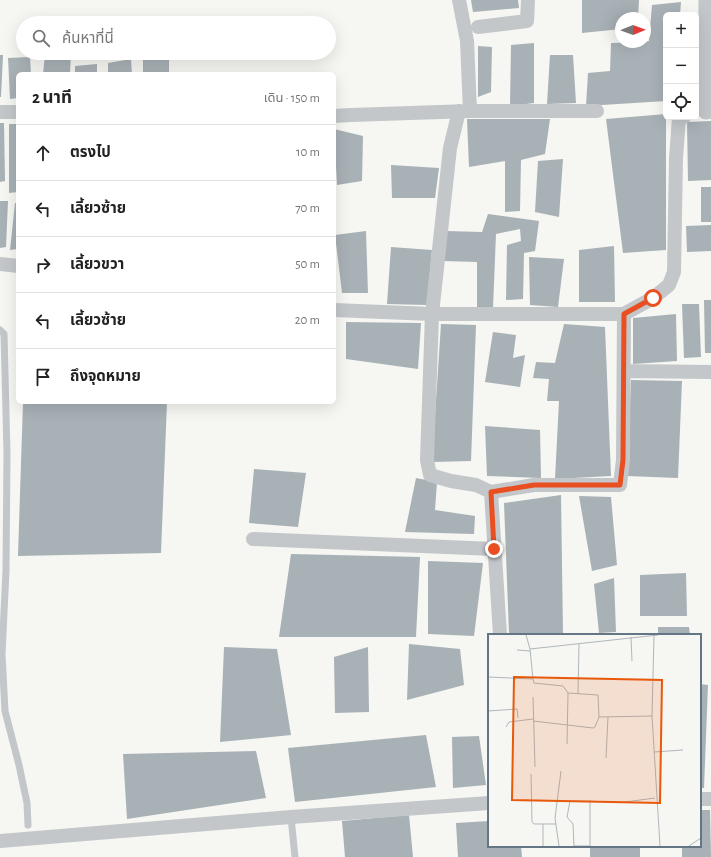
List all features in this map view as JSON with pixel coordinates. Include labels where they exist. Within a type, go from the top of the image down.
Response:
[{"type":"street","points":[[459,0],[468,41],[464,111],[450,148],[432,314],[426,460],[430,475],[451,482],[476,485],[491,492],[534,485],[620,485],[623,460],[624,314]]},
{"type":"street","points":[[478,27],[527,21],[528,0]]},
{"type":"street","points":[[704,112],[707,0]]},
{"type":"street","points":[[336,116],[464,111],[598,111]]},
{"type":"street","points":[[0,112],[16,112]]},
{"type":"street","points":[[336,310],[432,314],[624,314],[653,298],[669,285],[674,272],[676,158],[680,120]]},
{"type":"street","points":[[0,264],[16,266]]},
{"type":"street","points":[[624,371],[711,372]]},
{"type":"street","points":[[491,492],[500,634]]},
{"type":"street","points":[[253,539],[494,549]]},
{"type":"street","points":[[0,841],[291,817],[488,803]]},
{"type":"lane","points":[[0,330],[4,334],[6,571],[2,654],[5,711],[21,772],[28,825]]},
{"type":"lane","points":[[291,817],[295,857]]},
{"type":"building","points":[[471,0],[518,0],[519,8],[473,12]]},
{"type":"building","points":[[582,0],[639,0],[638,12],[615,12],[615,30],[582,33]]},
{"type":"building","points":[[681,2],[680,12],[663,12],[663,101],[586,106],[588,73],[610,71],[611,43],[615,43],[615,48],[651,48],[652,5]]},
{"type":"building","points":[[534,43],[534,103],[510,106],[511,45]]},
{"type":"building","points":[[478,46],[492,47],[491,92],[478,97]]},
{"type":"building","points":[[0,55],[3,55],[1,97],[0,97]]},
{"type":"building","points":[[550,55],[573,55],[576,103],[547,104]]},
{"type":"building","points":[[8,58],[16,58],[16,60],[30,60],[31,72],[16,72],[16,98],[10,99]]},
{"type":"building","points":[[44,60],[71,60],[70,72],[43,72]]},
{"type":"building","points":[[131,60],[132,72],[108,72],[108,63]]},
{"type":"building","points":[[143,60],[169,60],[169,72],[143,72]]},
{"type":"building","points":[[97,64],[97,72],[75,72],[75,66]]},
{"type":"building","points":[[663,114],[663,120],[666,120],[666,250],[623,253],[606,119]]},
{"type":"building","points":[[467,119],[550,119],[545,154],[521,160],[520,211],[505,212],[505,161],[469,167]]},
{"type":"building","points":[[711,121],[711,180],[688,181],[687,122]]},
{"type":"building","points":[[0,123],[4,123],[5,181],[0,182]]},
{"type":"building","points":[[9,124],[16,124],[16,192],[9,193]]},
{"type":"building","points":[[336,129],[363,136],[362,181],[337,185]]},
{"type":"building","points":[[563,159],[559,217],[535,212],[538,161]]},
{"type":"building","points":[[391,165],[439,168],[435,198],[392,198]]},
{"type":"building","points":[[701,187],[711,187],[711,222],[701,222]]},
{"type":"building","points":[[0,201],[8,201],[6,247],[0,248]]},
{"type":"building","points":[[15,203],[16,203],[16,249],[10,250]]},
{"type":"building","points":[[488,214],[539,221],[535,251],[524,253],[523,299],[506,300],[507,245],[521,241],[520,229],[496,234],[493,308],[477,307],[477,262],[444,261],[446,231],[482,232]]},
{"type":"building","points":[[711,225],[711,251],[687,252],[686,226]]},
{"type":"building","points":[[366,231],[368,293],[342,293],[336,235]]},
{"type":"building","points":[[614,246],[615,302],[579,302],[579,250]]},
{"type":"building","points":[[391,247],[432,250],[427,305],[387,304]]},
{"type":"building","points":[[529,257],[564,259],[558,307],[530,305]]},
{"type":"building","points":[[704,300],[711,300],[711,353],[705,353]]},
{"type":"building","points":[[682,304],[699,304],[701,357],[684,358]]},
{"type":"building","points":[[676,314],[677,361],[633,364],[633,318]]},
{"type":"building","points":[[346,322],[421,323],[418,369],[346,359]]},
{"type":"building","points":[[441,324],[476,325],[471,461],[432,462]]},
{"type":"building","points":[[564,324],[605,327],[611,476],[555,479],[559,401],[547,401],[549,379],[533,378],[536,362],[555,363]]},
{"type":"building","points":[[493,332],[516,335],[513,358],[525,355],[520,387],[485,382]]},
{"type":"building","points":[[631,380],[682,381],[678,478],[627,476]]},
{"type":"building","points":[[23,404],[167,404],[161,553],[18,556]]},
{"type":"building","points":[[485,426],[540,430],[541,478],[487,476]]},
{"type":"building","points":[[254,469],[306,473],[298,527],[249,523]]},
{"type":"building","points":[[416,478],[437,482],[435,510],[475,516],[474,534],[405,532]]},
{"type":"building","points":[[561,495],[563,634],[509,633],[504,503]]},
{"type":"building","points":[[579,496],[611,497],[617,565],[592,571]]},
{"type":"building","points":[[291,554],[420,557],[416,637],[279,637]]},
{"type":"building","points":[[428,561],[483,563],[474,636],[428,634]]},
{"type":"building","points":[[686,573],[687,616],[640,616],[640,575]]},
{"type":"building","points":[[614,578],[616,632],[599,633],[594,584]]},
{"type":"building","points":[[658,627],[689,627],[690,634],[658,634]]},
{"type":"building","points":[[409,644],[460,649],[464,685],[407,700]]},
{"type":"building","points":[[224,647],[277,649],[291,735],[220,742]]},
{"type":"building","points":[[368,647],[369,712],[335,713],[334,657]]},
{"type":"building","points":[[701,684],[708,685],[704,788],[701,788]]},
{"type":"building","points":[[426,735],[436,787],[295,802],[288,748]]},
{"type":"building","points":[[479,736],[486,785],[453,788],[452,737]]},
{"type":"building","points":[[256,751],[266,798],[127,819],[123,754]]},
{"type":"building","points":[[701,810],[710,810],[711,857],[682,857],[682,847],[701,847]]},
{"type":"building","points":[[409,815],[413,857],[345,857],[342,821]]},
{"type":"building","points":[[488,821],[488,847],[521,847],[522,857],[458,857],[456,823]]},
{"type":"building","points":[[590,847],[640,847],[640,857],[590,857]]},
{"type":"route","points":[[494,549],[491,492],[534,485],[620,485],[623,460],[624,314],[653,298]]}]
